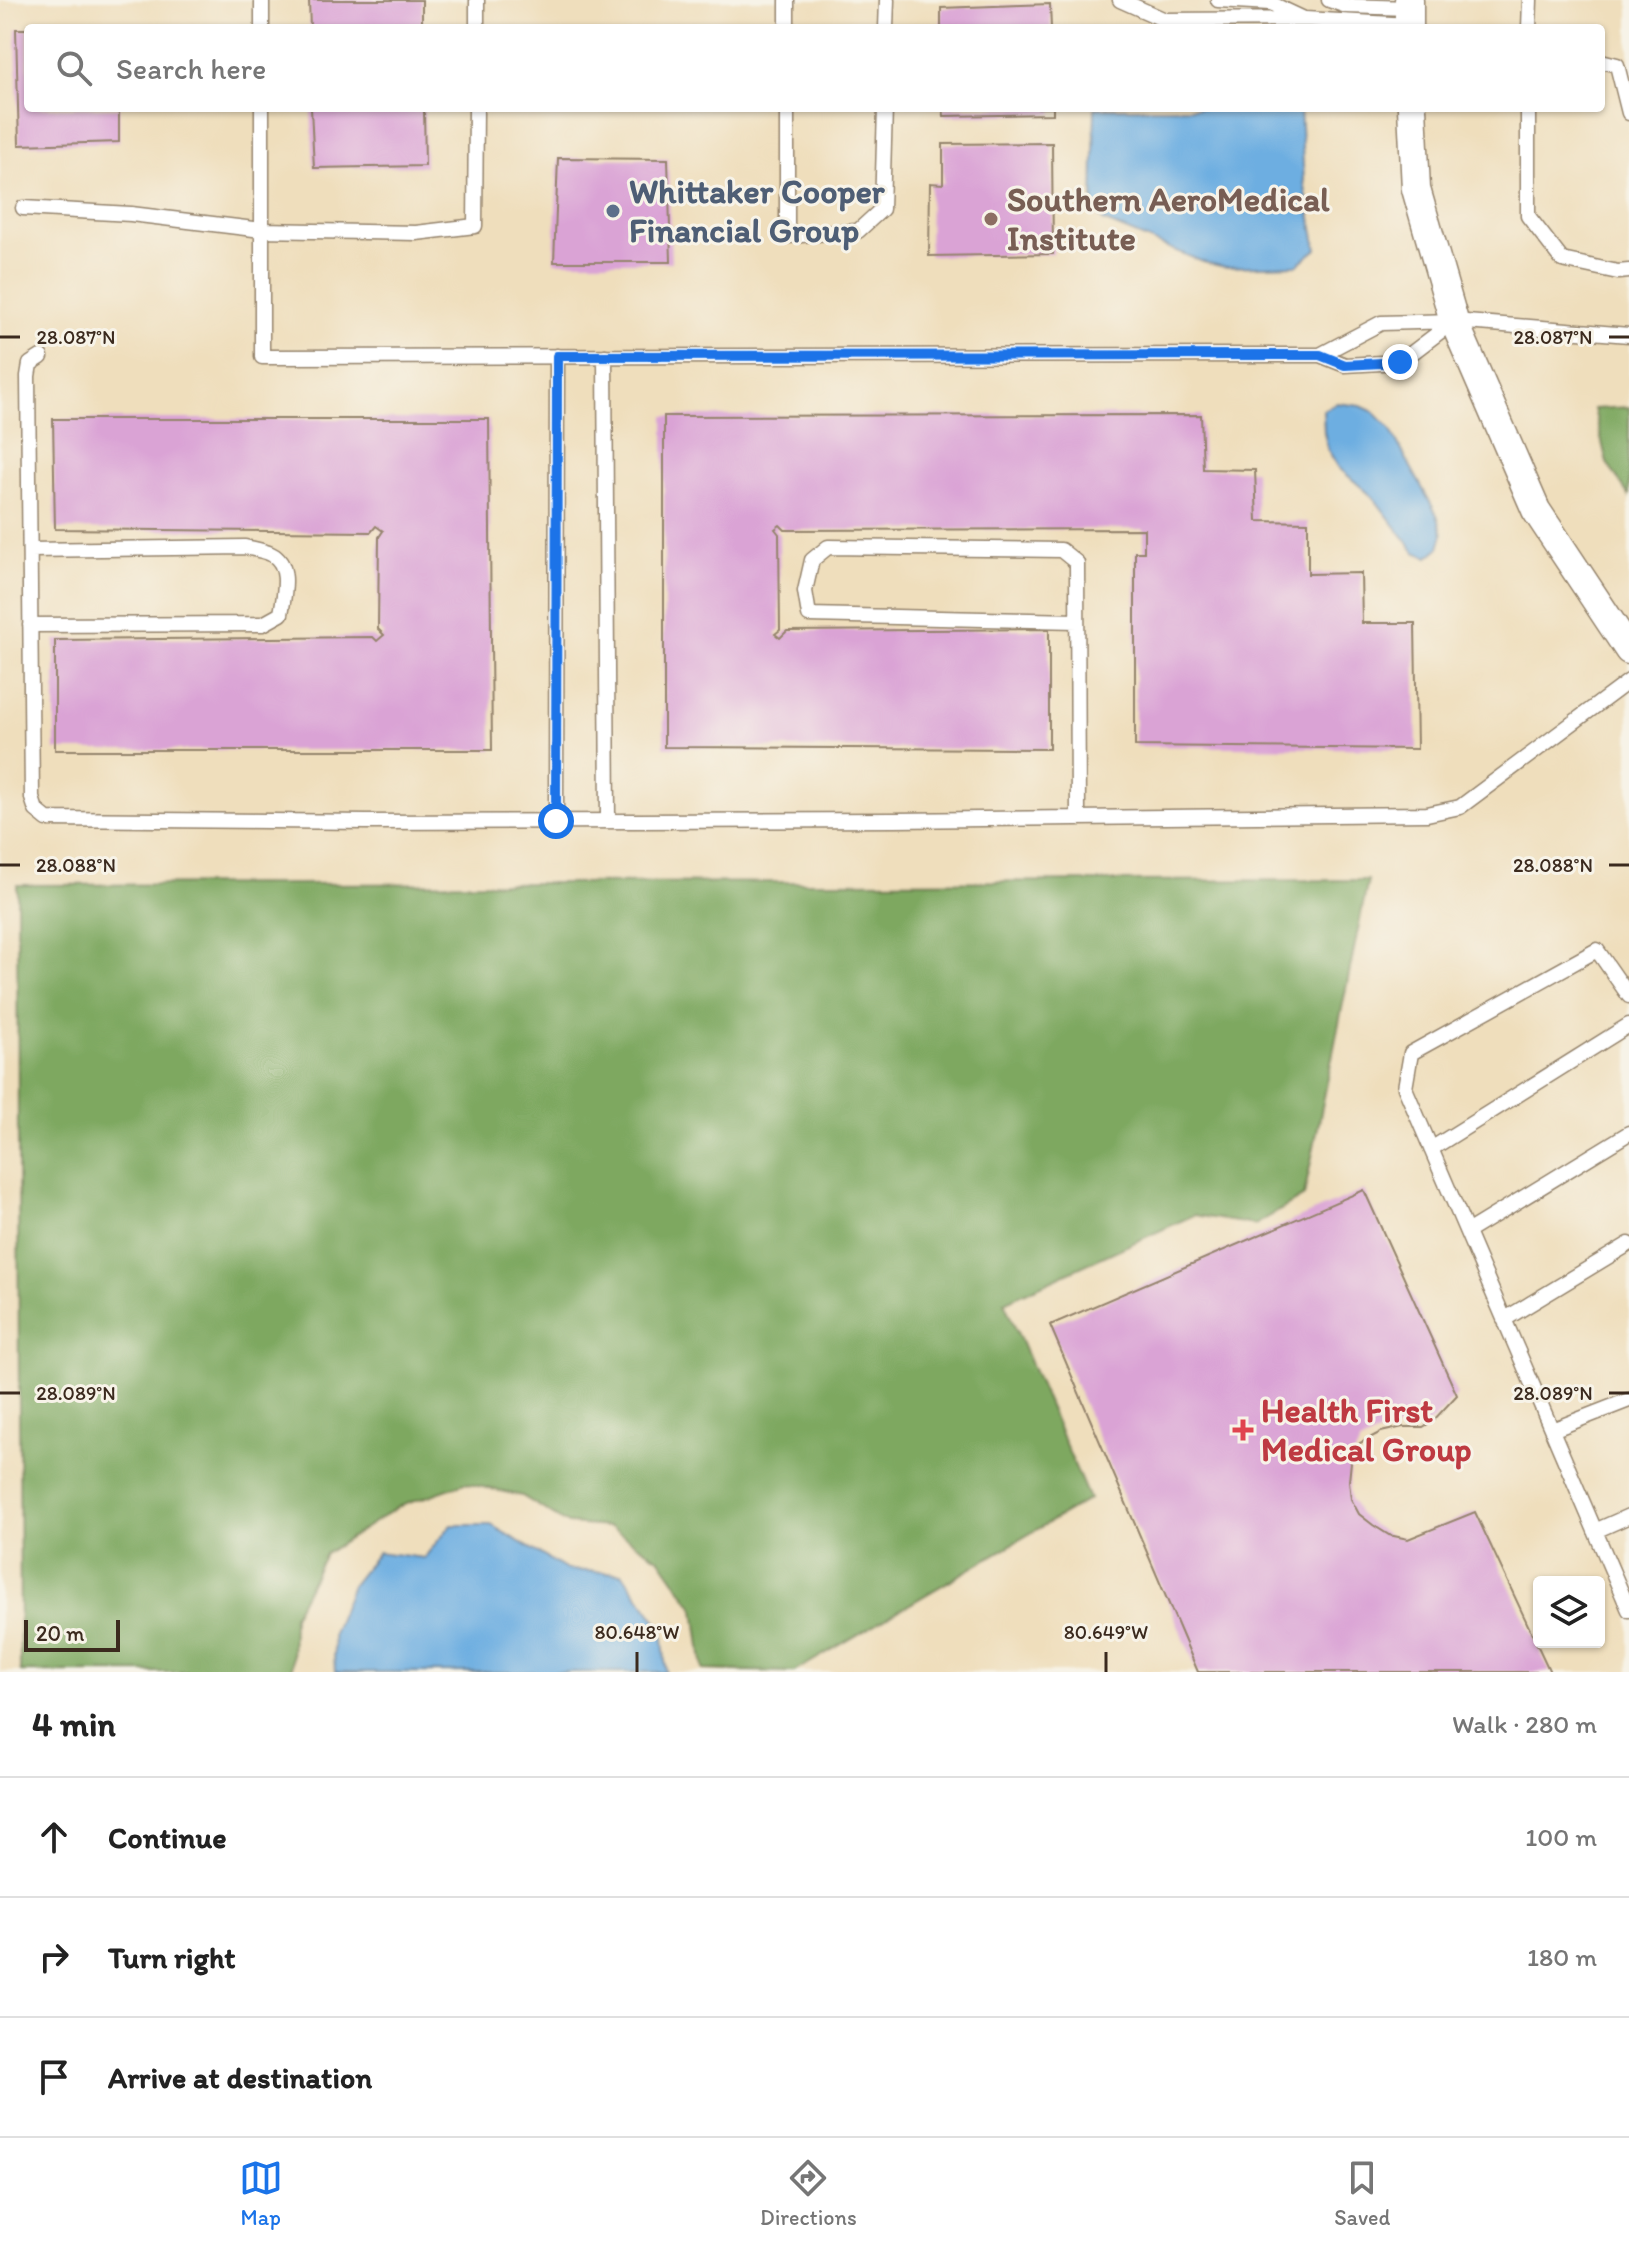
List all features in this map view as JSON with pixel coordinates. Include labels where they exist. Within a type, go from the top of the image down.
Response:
[{"type":"street","points":[[1412,112],[1416,189],[1454,321],[1536,510],[1629,650]]},
{"type":"lane","points":[[262,0],[262,24]]},
{"type":"lane","points":[[477,0],[477,24]]},
{"type":"lane","points":[[787,0],[787,24]]},
{"type":"lane","points":[[886,24],[887,0]]},
{"type":"lane","points":[[1120,0],[1165,20],[1409,15]]},
{"type":"lane","points":[[1218,0],[1270,3],[1305,19]]},
{"type":"lane","points":[[1329,0],[1346,6],[1409,15]]},
{"type":"lane","points":[[1529,24],[1530,0]]},
{"type":"lane","points":[[1605,62],[1617,65],[1629,113]]},
{"type":"lane","points":[[262,112],[262,357],[1320,355],[1345,365],[1400,362],[1454,321]]},
{"type":"lane","points":[[23,208],[131,214],[262,230],[416,233],[475,226],[476,112]]},
{"type":"lane","points":[[787,112],[787,236],[858,231],[882,209],[885,112]]},
{"type":"lane","points":[[1528,112],[1528,216],[1562,260],[1618,272],[1629,271]]},
{"type":"lane","points":[[1320,355],[1381,323],[1454,321],[1629,335]]},
{"type":"lane","points":[[556,821],[557,356]]},
{"type":"lane","points":[[605,356],[608,820]]},
{"type":"lane","points":[[41,357],[30,364],[28,376],[32,798],[36,810],[47,819],[367,822],[1427,814],[1460,807],[1629,681]]},
{"type":"lane","points":[[30,550],[245,547],[273,554],[283,567],[284,592],[281,614],[263,624],[30,625]]},
{"type":"lane","points":[[1077,621],[809,615],[805,591],[812,560],[828,547],[1061,550],[1077,563],[1078,818]]},
{"type":"lane","points":[[1629,996],[1597,950],[1411,1053],[1405,1088],[1629,1610]]},
{"type":"lane","points":[[1431,1149],[1629,1025]]},
{"type":"lane","points":[[1467,1232],[1629,1133]]},
{"type":"lane","points":[[1505,1319],[1629,1244]]},
{"type":"lane","points":[[1552,1430],[1629,1400]]},
{"type":"lane","points":[[1595,1531],[1629,1516]]},
{"type":"green space","points":[[1629,407],[1629,496],[1607,463],[1594,409]]},
{"type":"green space","points":[[1368,880],[1304,1196],[1255,1225],[1194,1215],[1004,1302],[1089,1499],[794,1672],[703,1670],[695,1609],[660,1559],[610,1527],[568,1524],[522,1496],[465,1483],[398,1507],[325,1554],[293,1616],[292,1672],[20,1672],[17,885]]},
{"type":"water","points":[[1095,112],[1300,112],[1304,182],[1317,249],[1297,265],[1225,267],[1203,262],[1103,221],[1093,207]]},
{"type":"water","points":[[1337,403],[1361,406],[1374,412],[1389,427],[1437,515],[1443,534],[1439,548],[1428,557],[1415,552],[1373,497],[1339,468],[1328,450],[1323,410]]},
{"type":"water","points":[[451,1525],[491,1525],[567,1570],[622,1573],[662,1628],[666,1672],[335,1672],[333,1634],[352,1585],[378,1552],[424,1558]]},
{"type":"building","points":[[309,0],[422,0],[422,24],[310,24]]},
{"type":"building","points":[[1050,4],[1051,24],[941,24],[941,8]]},
{"type":"building","points":[[16,29],[24,29],[24,112],[119,112],[119,142],[19,145]]},
{"type":"building","points":[[311,112],[424,112],[425,166],[314,168]]},
{"type":"building","points":[[944,112],[1053,112],[1053,114],[944,116]]},
{"type":"building","name":"Southern AeroMedical Institute","points":[[1052,143],[1053,254],[929,256],[930,183],[943,184],[943,144]]},
{"type":"building","name":"Whittaker Cooper Financial Group","points":[[558,158],[668,159],[671,262],[554,262]]},
{"type":"building","points":[[1201,415],[1203,469],[1255,470],[1257,521],[1308,522],[1308,574],[1361,573],[1362,623],[1415,623],[1417,749],[1135,746],[1135,552],[1144,552],[1144,529],[785,530],[780,525],[775,529],[779,534],[780,630],[775,634],[780,638],[787,631],[1049,629],[1049,749],[664,747],[664,416]]},
{"type":"building","points":[[53,419],[489,419],[492,750],[55,750],[55,640],[373,637],[377,641],[384,635],[378,629],[379,537],[383,531],[376,526],[371,532],[55,529]]},
{"type":"building","name":"Health First Medical Group","points":[[1364,1190],[1457,1395],[1433,1421],[1423,1427],[1381,1432],[1360,1443],[1351,1462],[1351,1499],[1359,1514],[1373,1525],[1389,1535],[1408,1539],[1475,1512],[1533,1636],[1533,1648],[1539,1648],[1550,1672],[1198,1672],[1050,1325]]},
{"type":"place","name":"Whittaker Cooper Financial Group","points":[[613,211]]},
{"type":"place","name":"Southern AeroMedical Institute","points":[[991,219]]},
{"type":"place","name":"Health First Medical Group","points":[[1243,1430]]},
{"type":"route","points":[[556,821],[557,356],[1320,355],[1345,365],[1400,362]]}]
